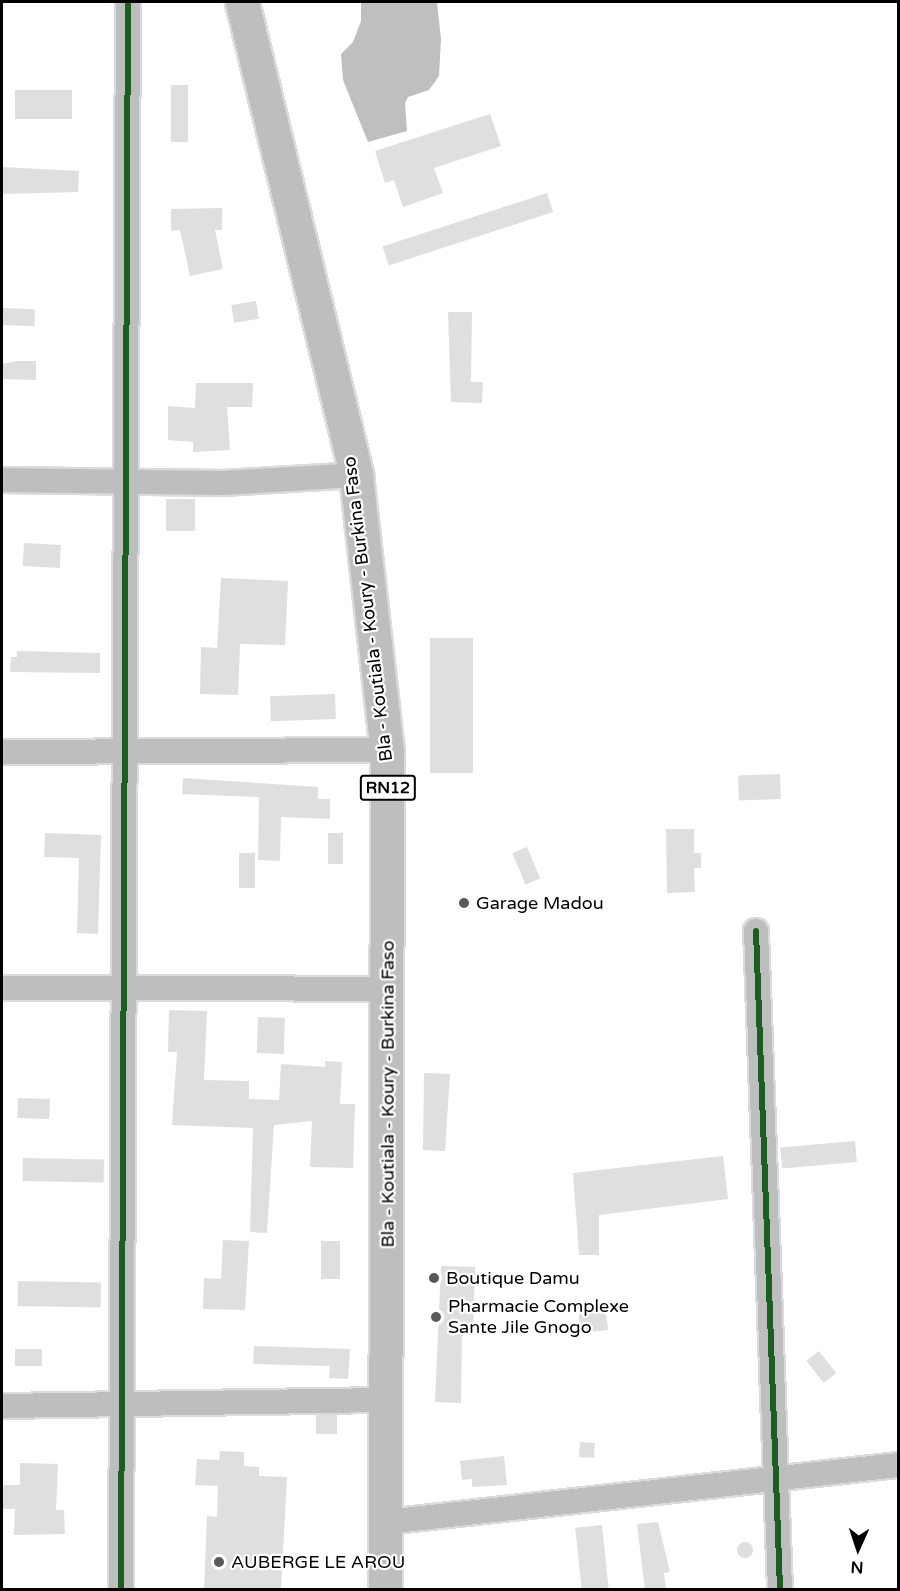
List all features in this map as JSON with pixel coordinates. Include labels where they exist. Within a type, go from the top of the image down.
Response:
[{"type":"main road","name":"Bla - Koutiala - Koury - Burkina Faso","points":[[243,2],[356,475],[387,750],[389,989],[385,1590]]},
{"type":"street","points":[[121,1590],[128,2]]},
{"type":"street","points":[[2,480],[223,483],[356,475]]},
{"type":"street","points":[[2,752],[387,750]]},
{"type":"street","points":[[756,931],[780,1590]]},
{"type":"street","points":[[2,988],[389,989]]},
{"type":"street","points":[[2,1406],[122,1406],[386,1400]]},
{"type":"street","points":[[386,1521],[898,1465]]},
{"type":"shaded area","points":[[361,2],[437,2],[441,39],[439,76],[429,90],[408,97],[405,103],[407,131],[368,142],[343,80],[341,54],[353,42],[361,21]]},
{"type":"building","points":[[171,85],[188,85],[188,142],[171,142]]},
{"type":"building","points":[[15,90],[72,90],[72,119],[15,119]]},
{"type":"building","points":[[490,114],[501,146],[434,168],[443,193],[403,207],[394,180],[385,183],[375,151]]},
{"type":"building","points":[[2,167],[79,171],[78,192],[2,194]]},
{"type":"building","points":[[547,193],[553,212],[389,265],[382,246]]},
{"type":"building","points":[[222,208],[222,230],[215,230],[223,269],[190,276],[180,230],[171,231],[171,209]]},
{"type":"building","points":[[256,301],[259,319],[234,323],[231,305]]},
{"type":"building","points":[[2,308],[35,309],[34,326],[2,325]]},
{"type":"building","points":[[448,312],[472,312],[471,382],[483,382],[482,403],[451,402]]},
{"type":"building","points":[[36,361],[36,380],[2,379],[2,364]]},
{"type":"building","points":[[196,383],[253,383],[252,407],[227,407],[230,450],[193,452],[193,442],[168,440],[168,406],[195,408]]},
{"type":"building","points":[[166,499],[195,499],[195,531],[166,531]]},
{"type":"building","points":[[24,543],[61,545],[60,568],[23,566]]},
{"type":"building","points":[[221,578],[288,581],[285,645],[240,644],[238,695],[200,694],[201,647],[217,648]]},
{"type":"building","points":[[430,638],[473,638],[473,773],[430,773]]},
{"type":"building","points":[[17,651],[100,653],[100,673],[10,672],[11,657],[17,657]]},
{"type":"building","points":[[335,694],[336,719],[271,721],[270,696]]},
{"type":"building","points":[[780,774],[781,799],[739,800],[738,775]]},
{"type":"building","points":[[183,778],[318,787],[318,799],[330,799],[330,819],[281,817],[280,861],[258,860],[259,797],[182,794]]},
{"type":"building","points":[[666,829],[694,829],[694,853],[701,853],[701,868],[694,868],[695,892],[667,893]]},
{"type":"building","points":[[45,833],[101,835],[98,934],[77,933],[79,858],[44,857]]},
{"type":"building","points":[[328,833],[343,833],[343,864],[328,864]]},
{"type":"building","points":[[527,847],[540,878],[526,885],[512,853]]},
{"type":"building","points":[[239,853],[255,853],[255,888],[239,888]]},
{"type":"building","points":[[169,1010],[207,1011],[204,1080],[249,1081],[249,1099],[279,1100],[281,1064],[325,1067],[325,1061],[342,1062],[340,1104],[355,1104],[353,1168],[310,1167],[312,1121],[274,1125],[267,1233],[250,1232],[253,1128],[172,1125],[177,1052],[168,1052]]},
{"type":"building","points":[[258,1017],[285,1018],[284,1054],[257,1053]]},
{"type":"building","points":[[424,1073],[450,1074],[445,1151],[423,1150]]},
{"type":"building","points":[[18,1098],[50,1099],[49,1119],[17,1118]]},
{"type":"building","points":[[855,1141],[857,1162],[782,1168],[780,1148]]},
{"type":"building","points":[[723,1156],[728,1199],[599,1215],[599,1255],[579,1255],[573,1173]]},
{"type":"building","points":[[23,1158],[104,1159],[104,1182],[23,1181]]},
{"type":"building","points":[[223,1240],[249,1241],[245,1310],[203,1309],[204,1278],[221,1279]]},
{"type":"building","points":[[321,1241],[340,1241],[340,1279],[321,1279]]},
{"type":"building","points":[[441,1266],[475,1267],[473,1331],[462,1331],[461,1403],[435,1402]]},
{"type":"building","points":[[18,1281],[101,1282],[101,1307],[18,1306]]},
{"type":"building","points":[[605,1303],[608,1330],[579,1333],[579,1308]]},
{"type":"building","points":[[254,1346],[350,1349],[348,1379],[329,1378],[330,1366],[253,1364]]},
{"type":"building","points":[[15,1349],[42,1349],[42,1366],[15,1366]]},
{"type":"building","points":[[819,1351],[836,1373],[824,1383],[806,1361]]},
{"type":"building","points":[[316,1415],[337,1415],[337,1434],[316,1434]]},
{"type":"building","points":[[580,1442],[595,1443],[594,1458],[579,1457]]},
{"type":"building","points":[[220,1451],[244,1452],[244,1466],[259,1467],[259,1476],[287,1477],[281,1590],[204,1590],[207,1516],[217,1517],[218,1486],[195,1485],[197,1459],[219,1460]]},
{"type":"building","points":[[504,1456],[507,1485],[472,1487],[472,1479],[462,1480],[460,1461]]},
{"type":"building","points":[[20,1463],[58,1464],[56,1510],[64,1510],[65,1534],[14,1535],[15,1509],[2,1509],[2,1485],[20,1485]]},
{"type":"building","points":[[658,1522],[670,1572],[664,1573],[666,1590],[645,1590],[637,1524]]},
{"type":"building","points":[[602,1525],[609,1590],[582,1590],[575,1528]]},
{"type":"building","points":[[745,1542],[751,1544],[753,1550],[751,1556],[745,1558],[739,1556],[737,1550],[739,1544]]},
{"type":"cycle path","points":[[121,1590],[128,2]]},
{"type":"cycle path","points":[[756,931],[780,1590]]},
{"type":"place","name":"Garage Madou","points":[[464,903]]},
{"type":"place","name":"Boutique Damu","points":[[434,1278]]},
{"type":"place","name":"Pharmacie Complexe Sante Jile Gnogo","points":[[436,1317]]},
{"type":"place","name":"AUBERGE LE AROU","points":[[219,1562]]}]
